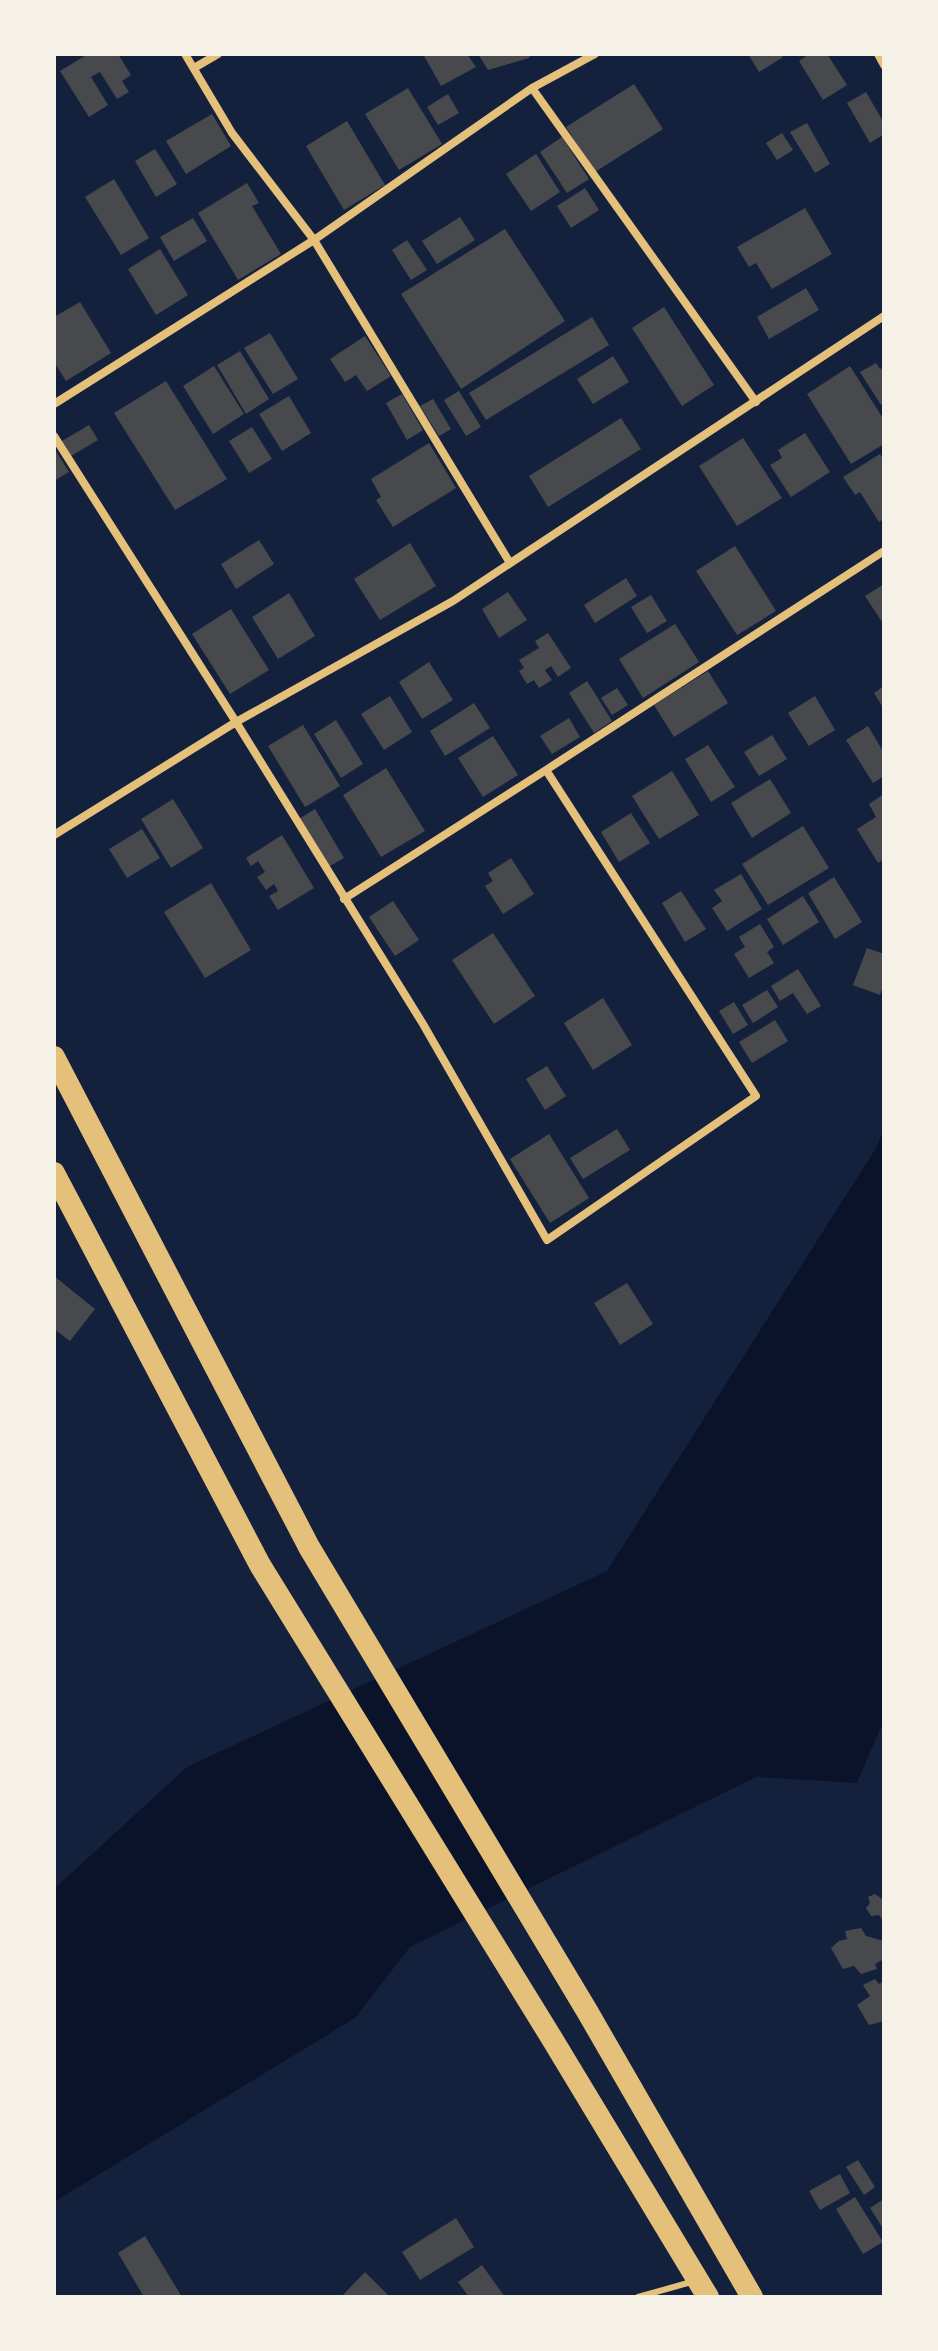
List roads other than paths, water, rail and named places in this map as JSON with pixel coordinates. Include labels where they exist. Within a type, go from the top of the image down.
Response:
[{"type":"highway","points":[[54,1057],[309,1547],[587,2011],[752,2297]]},
{"type":"highway","points":[[54,1173],[260,1565],[703,2288]]},
{"type":"street","points":[[185,54],[232,133],[314,240],[510,563]]},
{"type":"street","points":[[194,68],[218,54]]},
{"type":"street","points":[[54,404],[314,240],[532,88],[595,54]]},
{"type":"street","points":[[878,54],[884,65]]},
{"type":"street","points":[[532,88],[756,402]]},
{"type":"street","points":[[54,835],[236,722],[453,601],[884,316]]},
{"type":"street","points":[[54,436],[423,1024],[547,1240],[756,1096],[546,770]]},
{"type":"street","points":[[344,899],[884,551]]},
{"type":"lane","points":[[638,2297],[703,2288]]},
{"type":"water","points":[[884,1129],[884,1720],[857,1783],[756,1777],[410,1947],[355,2018],[54,2202],[54,1889],[187,1767],[607,1571],[876,1148]]}]
